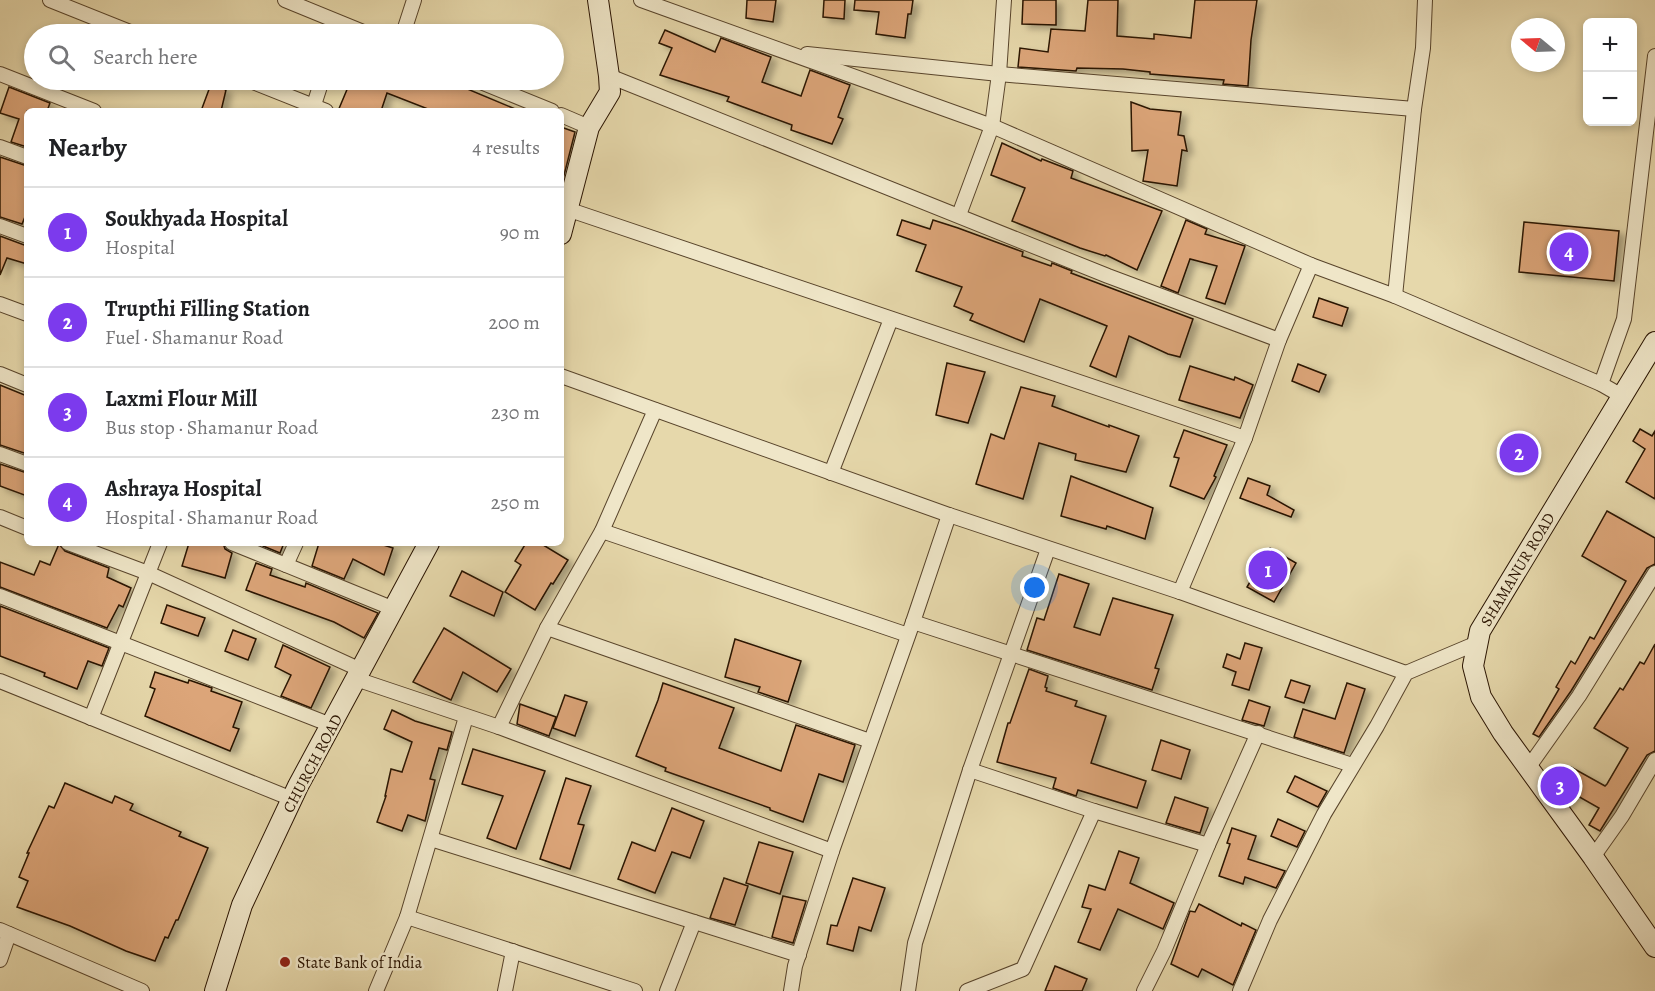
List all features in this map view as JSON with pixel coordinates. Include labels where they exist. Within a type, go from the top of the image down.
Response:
[{"type":"main road","points":[[565,209],[589,127],[610,92],[598,0]]},
{"type":"main road","name":"SHAMANUR ROAD","points":[[1653,940],[1503,733],[1481,697],[1473,666],[1480,632],[1495,603],[1655,342]]},
{"type":"main road","name":"CHURCH ROAD","points":[[215,991],[242,905],[292,799],[426,546]]},
{"type":"street","points":[[50,0],[110,24]]},
{"type":"street","points":[[285,0],[330,24]]},
{"type":"street","points":[[406,24],[414,0]]},
{"type":"street","points":[[641,0],[992,126],[1311,265],[1395,296],[1601,384],[1622,396]]},
{"type":"street","points":[[960,215],[992,126],[999,74],[1004,0]]},
{"type":"street","points":[[1395,296],[1414,109],[1423,48],[1425,0]]},
{"type":"street","points":[[784,52],[999,74],[1414,109]]},
{"type":"street","points":[[1601,384],[1624,319],[1655,56]]},
{"type":"street","points":[[0,74],[24,83]]},
{"type":"street","points":[[609,76],[1108,276],[1279,340]]},
{"type":"street","points":[[41,90],[86,108]]},
{"type":"street","points":[[272,90],[315,108]]},
{"type":"street","points":[[317,108],[320,90]]},
{"type":"street","points":[[501,90],[545,108]]},
{"type":"street","points":[[564,116],[589,127]]},
{"type":"street","points":[[0,147],[24,156]]},
{"type":"street","points":[[565,209],[1245,438]]},
{"type":"street","points":[[0,226],[24,235]]},
{"type":"street","points":[[1180,592],[1245,438],[1279,340],[1311,265]]},
{"type":"street","points":[[0,304],[24,313]]},
{"type":"street","points":[[831,473],[891,319]]},
{"type":"street","points":[[0,374],[24,384]]},
{"type":"street","points":[[564,377],[949,515],[1180,592],[1406,673]]},
{"type":"street","points":[[499,727],[547,628],[603,531],[655,410]]},
{"type":"street","points":[[0,454],[24,463]]},
{"type":"street","points":[[791,991],[799,955],[831,851],[949,515]]},
{"type":"street","points":[[0,517],[24,527]]},
{"type":"street","points":[[603,531],[908,635]]},
{"type":"street","points":[[76,546],[148,573],[359,674],[466,717],[499,727],[831,851]]},
{"type":"street","points":[[91,718],[159,546]]},
{"type":"street","points":[[239,546],[394,609]]},
{"type":"street","points":[[286,565],[295,546]]},
{"type":"street","points":[[908,991],[915,943],[970,770],[1048,549]]},
{"type":"street","points":[[1528,768],[1579,696],[1655,573]]},
{"type":"street","points":[[0,596],[331,725]]},
{"type":"street","points":[[913,622],[1353,765]]},
{"type":"street","points":[[547,628],[870,741]]},
{"type":"street","points":[[1240,991],[1270,920],[1324,814],[1406,673],[1477,643]]},
{"type":"street","points":[[0,681],[292,799]]},
{"type":"street","points":[[376,991],[407,917],[466,717]]},
{"type":"street","points":[[1144,991],[1164,951],[1258,734]]},
{"type":"street","points":[[1593,857],[1622,816],[1655,760]]},
{"type":"street","points":[[970,770],[1094,811],[1208,845]]},
{"type":"street","points":[[967,991],[1023,969],[1094,811]]},
{"type":"street","points":[[431,839],[799,955]]},
{"type":"street","points":[[407,917],[513,951],[590,984],[635,991]]},
{"type":"street","points":[[667,991],[694,922]]},
{"type":"street","points":[[0,960],[4,932],[115,986],[142,991]]},
{"type":"street","points":[[505,991],[513,951]]},
{"type":"building","points":[[747,0],[776,0],[773,22],[746,18]]},
{"type":"building","points":[[824,0],[845,0],[844,19],[823,17]]},
{"type":"building","points":[[855,0],[913,0],[911,14],[908,14],[905,38],[876,34],[879,12],[854,10]]},
{"type":"building","points":[[1023,0],[1056,0],[1056,25],[1022,24]]},
{"type":"building","points":[[1088,0],[1118,0],[1117,36],[1154,39],[1154,34],[1191,38],[1195,0],[1257,0],[1251,40],[1248,86],[1223,84],[1224,80],[1150,74],[1150,72],[1123,69],[1077,68],[1076,71],[1018,67],[1020,48],[1048,52],[1051,29],[1085,31]]},
{"type":"building","points":[[665,30],[715,52],[721,38],[771,57],[762,82],[801,96],[810,70],[850,85],[838,117],[843,119],[832,144],[791,130],[792,125],[727,101],[729,97],[660,75],[672,48],[659,43]]},
{"type":"building","points":[[9,87],[50,103],[48,108],[24,108],[24,146],[11,142],[19,119],[0,113]]},
{"type":"building","points":[[209,90],[226,90],[222,108],[202,108]]},
{"type":"building","points":[[347,90],[470,90],[513,108],[425,108],[387,93],[382,108],[339,108]]},
{"type":"building","points":[[1131,102],[1150,109],[1181,112],[1178,135],[1184,136],[1187,151],[1182,150],[1177,186],[1143,181],[1148,150],[1132,151]]},
{"type":"building","points":[[564,128],[575,132],[564,175]]},
{"type":"building","points":[[1002,143],[1041,161],[1042,159],[1073,171],[1071,178],[1162,211],[1137,270],[1106,255],[1080,248],[1012,221],[1025,188],[991,175]]},
{"type":"building","points":[[0,157],[24,165],[24,219],[22,224],[0,217]]},
{"type":"building","points":[[902,220],[930,229],[933,220],[958,228],[1023,252],[1022,256],[1051,266],[1052,263],[1072,271],[1071,273],[1193,319],[1180,357],[1129,336],[1116,377],[1090,366],[1107,326],[1040,299],[1024,342],[970,320],[973,314],[954,306],[962,287],[916,271],[926,245],[897,235]]},
{"type":"building","points":[[1186,220],[1207,229],[1205,234],[1245,246],[1225,304],[1206,298],[1217,266],[1190,259],[1178,293],[1161,286]]},
{"type":"building","points":[[1524,222],[1619,231],[1614,281],[1519,272]]},
{"type":"building","points":[[0,236],[24,245],[24,263],[7,258],[0,275]]},
{"type":"building","points":[[1319,298],[1348,308],[1342,326],[1313,317]]},
{"type":"building","points":[[947,363],[985,372],[968,423],[936,415]]},
{"type":"building","points":[[1298,364],[1326,375],[1319,392],[1292,381]]},
{"type":"building","points":[[1190,366],[1234,380],[1235,377],[1253,385],[1240,418],[1179,400]]},
{"type":"building","points":[[0,385],[24,395],[24,453],[0,445]]},
{"type":"building","points":[[1021,387],[1055,396],[1052,406],[1139,436],[1126,472],[1075,460],[1076,454],[1039,443],[1023,499],[976,484],[991,434],[1004,439]]},
{"type":"building","points":[[1640,429],[1652,436],[1655,431],[1655,499],[1626,482],[1645,449],[1633,441]]},
{"type":"building","points":[[1184,430],[1227,445],[1214,476],[1216,477],[1204,499],[1170,486],[1179,458],[1174,457]]},
{"type":"building","points":[[0,464],[24,472],[24,495],[0,486]]},
{"type":"building","points":[[1071,476],[1153,508],[1145,539],[1107,526],[1106,529],[1061,516]]},
{"type":"building","points":[[1248,478],[1270,486],[1267,495],[1294,510],[1291,517],[1240,498]]},
{"type":"building","points":[[1607,511],[1655,538],[1655,564],[1647,568],[1571,691],[1539,737],[1533,734],[1559,689],[1556,687],[1571,661],[1575,664],[1590,637],[1594,639],[1626,581],[1582,556]]},
{"type":"building","points":[[58,546],[61,546],[65,551],[109,568],[107,577],[131,588],[123,607],[119,605],[107,628],[0,587],[0,562],[34,575],[40,561],[50,565]]},
{"type":"building","points":[[188,546],[224,546],[232,553],[225,578],[182,566]]},
{"type":"building","points":[[263,546],[283,546],[280,553]]},
{"type":"building","points":[[318,546],[387,546],[393,548],[384,575],[353,559],[344,579],[312,566]]},
{"type":"building","points":[[524,546],[545,546],[568,560],[535,610],[505,592],[521,565],[515,561]]},
{"type":"building","points":[[1270,548],[1296,563],[1274,602],[1247,587]]},
{"type":"building","points":[[256,563],[272,569],[270,575],[305,587],[306,583],[378,613],[364,638],[334,622],[246,590]]},
{"type":"building","points":[[462,571],[503,592],[494,616],[450,596]]},
{"type":"building","points":[[1059,574],[1089,584],[1074,627],[1100,635],[1113,598],[1173,615],[1155,668],[1159,669],[1152,690],[1027,650],[1037,618],[1044,620]]},
{"type":"building","points":[[167,605],[205,618],[198,636],[161,623]]},
{"type":"building","points":[[0,606],[109,648],[102,666],[88,661],[77,689],[44,676],[45,673],[0,656]]},
{"type":"building","points":[[444,628],[511,669],[497,692],[463,672],[451,700],[413,682]]},
{"type":"building","points":[[233,630],[256,639],[248,660],[225,651]]},
{"type":"building","points":[[735,639],[801,661],[788,702],[758,692],[760,687],[725,677]]},
{"type":"building","points":[[1245,643],[1262,648],[1249,690],[1232,685],[1236,672],[1223,667],[1227,654],[1240,659]]},
{"type":"building","points":[[1655,644],[1655,751],[1647,755],[1600,831],[1589,825],[1599,808],[1560,786],[1571,767],[1605,786],[1607,784],[1628,748],[1594,728],[1620,688],[1623,690],[1640,662],[1644,664]]},
{"type":"building","points":[[283,645],[330,667],[311,708],[281,696],[291,675],[275,667]]},
{"type":"building","points":[[1029,669],[1048,676],[1046,691],[1077,701],[1075,706],[1106,716],[1091,763],[1146,781],[1137,808],[1078,790],[1076,796],[1053,788],[1056,778],[997,762],[1008,723],[1010,723]]},
{"type":"building","points":[[155,672],[188,683],[189,680],[242,702],[233,727],[239,729],[230,751],[145,716],[155,689],[150,687]]},
{"type":"building","points":[[1291,680],[1310,686],[1304,703],[1285,697]]},
{"type":"building","points":[[663,683],[734,708],[719,748],[781,771],[796,725],[855,745],[843,782],[819,774],[803,822],[665,771],[666,768],[636,756]]},
{"type":"building","points":[[1347,683],[1365,689],[1344,753],[1294,737],[1303,709],[1335,719]]},
{"type":"building","points":[[565,695],[587,702],[575,736],[553,728]]},
{"type":"building","points":[[1249,700],[1270,707],[1264,726],[1242,720]]},
{"type":"building","points":[[520,704],[556,717],[549,736],[517,724]]},
{"type":"building","points":[[392,710],[415,721],[452,732],[447,750],[439,748],[430,779],[435,780],[425,821],[408,815],[402,831],[377,822],[386,796],[391,769],[402,772],[412,742],[384,729]]},
{"type":"building","points":[[1161,740],[1190,750],[1181,779],[1152,770]]},
{"type":"building","points":[[473,749],[545,771],[516,849],[487,838],[503,796],[462,784]]},
{"type":"building","points":[[1295,776],[1327,791],[1318,807],[1287,792]]},
{"type":"building","points":[[566,778],[591,786],[578,824],[584,825],[570,869],[540,859]]},
{"type":"building","points":[[65,783],[112,803],[115,796],[133,804],[130,810],[181,832],[179,836],[208,848],[178,920],[168,938],[165,937],[155,961],[17,907],[28,881],[19,877],[29,853],[27,853],[49,806],[54,808]]},
{"type":"building","points":[[1175,797],[1208,808],[1200,833],[1166,823]]},
{"type":"building","points":[[672,808],[704,821],[690,858],[672,852],[655,893],[618,879],[632,842],[655,851]]},
{"type":"building","points":[[1278,819],[1305,831],[1297,847],[1271,836]]},
{"type":"building","points":[[1232,828],[1256,836],[1248,859],[1285,871],[1276,888],[1245,877],[1243,884],[1219,876],[1230,844],[1227,843]]},
{"type":"building","points":[[759,842],[793,852],[780,894],[746,883]]},
{"type":"building","points":[[1119,851],[1139,858],[1130,883],[1174,903],[1163,929],[1118,909],[1100,950],[1078,942],[1091,909],[1082,907],[1089,885],[1105,890]]},
{"type":"building","points":[[724,878],[748,886],[735,925],[710,918]]},
{"type":"building","points":[[853,878],[885,888],[871,931],[859,927],[853,951],[827,944],[831,925],[837,926]]},
{"type":"building","points":[[783,896],[806,901],[793,943],[772,937]]},
{"type":"building","points":[[1199,904],[1241,926],[1242,923],[1256,930],[1233,985],[1202,969],[1198,977],[1171,964],[1190,911],[1195,912]]},
{"type":"building","points":[[1055,966],[1087,979],[1082,991],[1045,991]]},
{"type":"place","name":"Ashraya Hospital","points":[[1569,252]]},
{"type":"place","name":"Trupthi Filling Station","points":[[1519,453]]},
{"type":"place","name":"Soukhyada Hospital","points":[[1268,570]]},
{"type":"place","name":"Laxmi Flour Mill","points":[[1560,786]]},
{"type":"place","name":"State Bank of India","points":[[285,962]]}]
